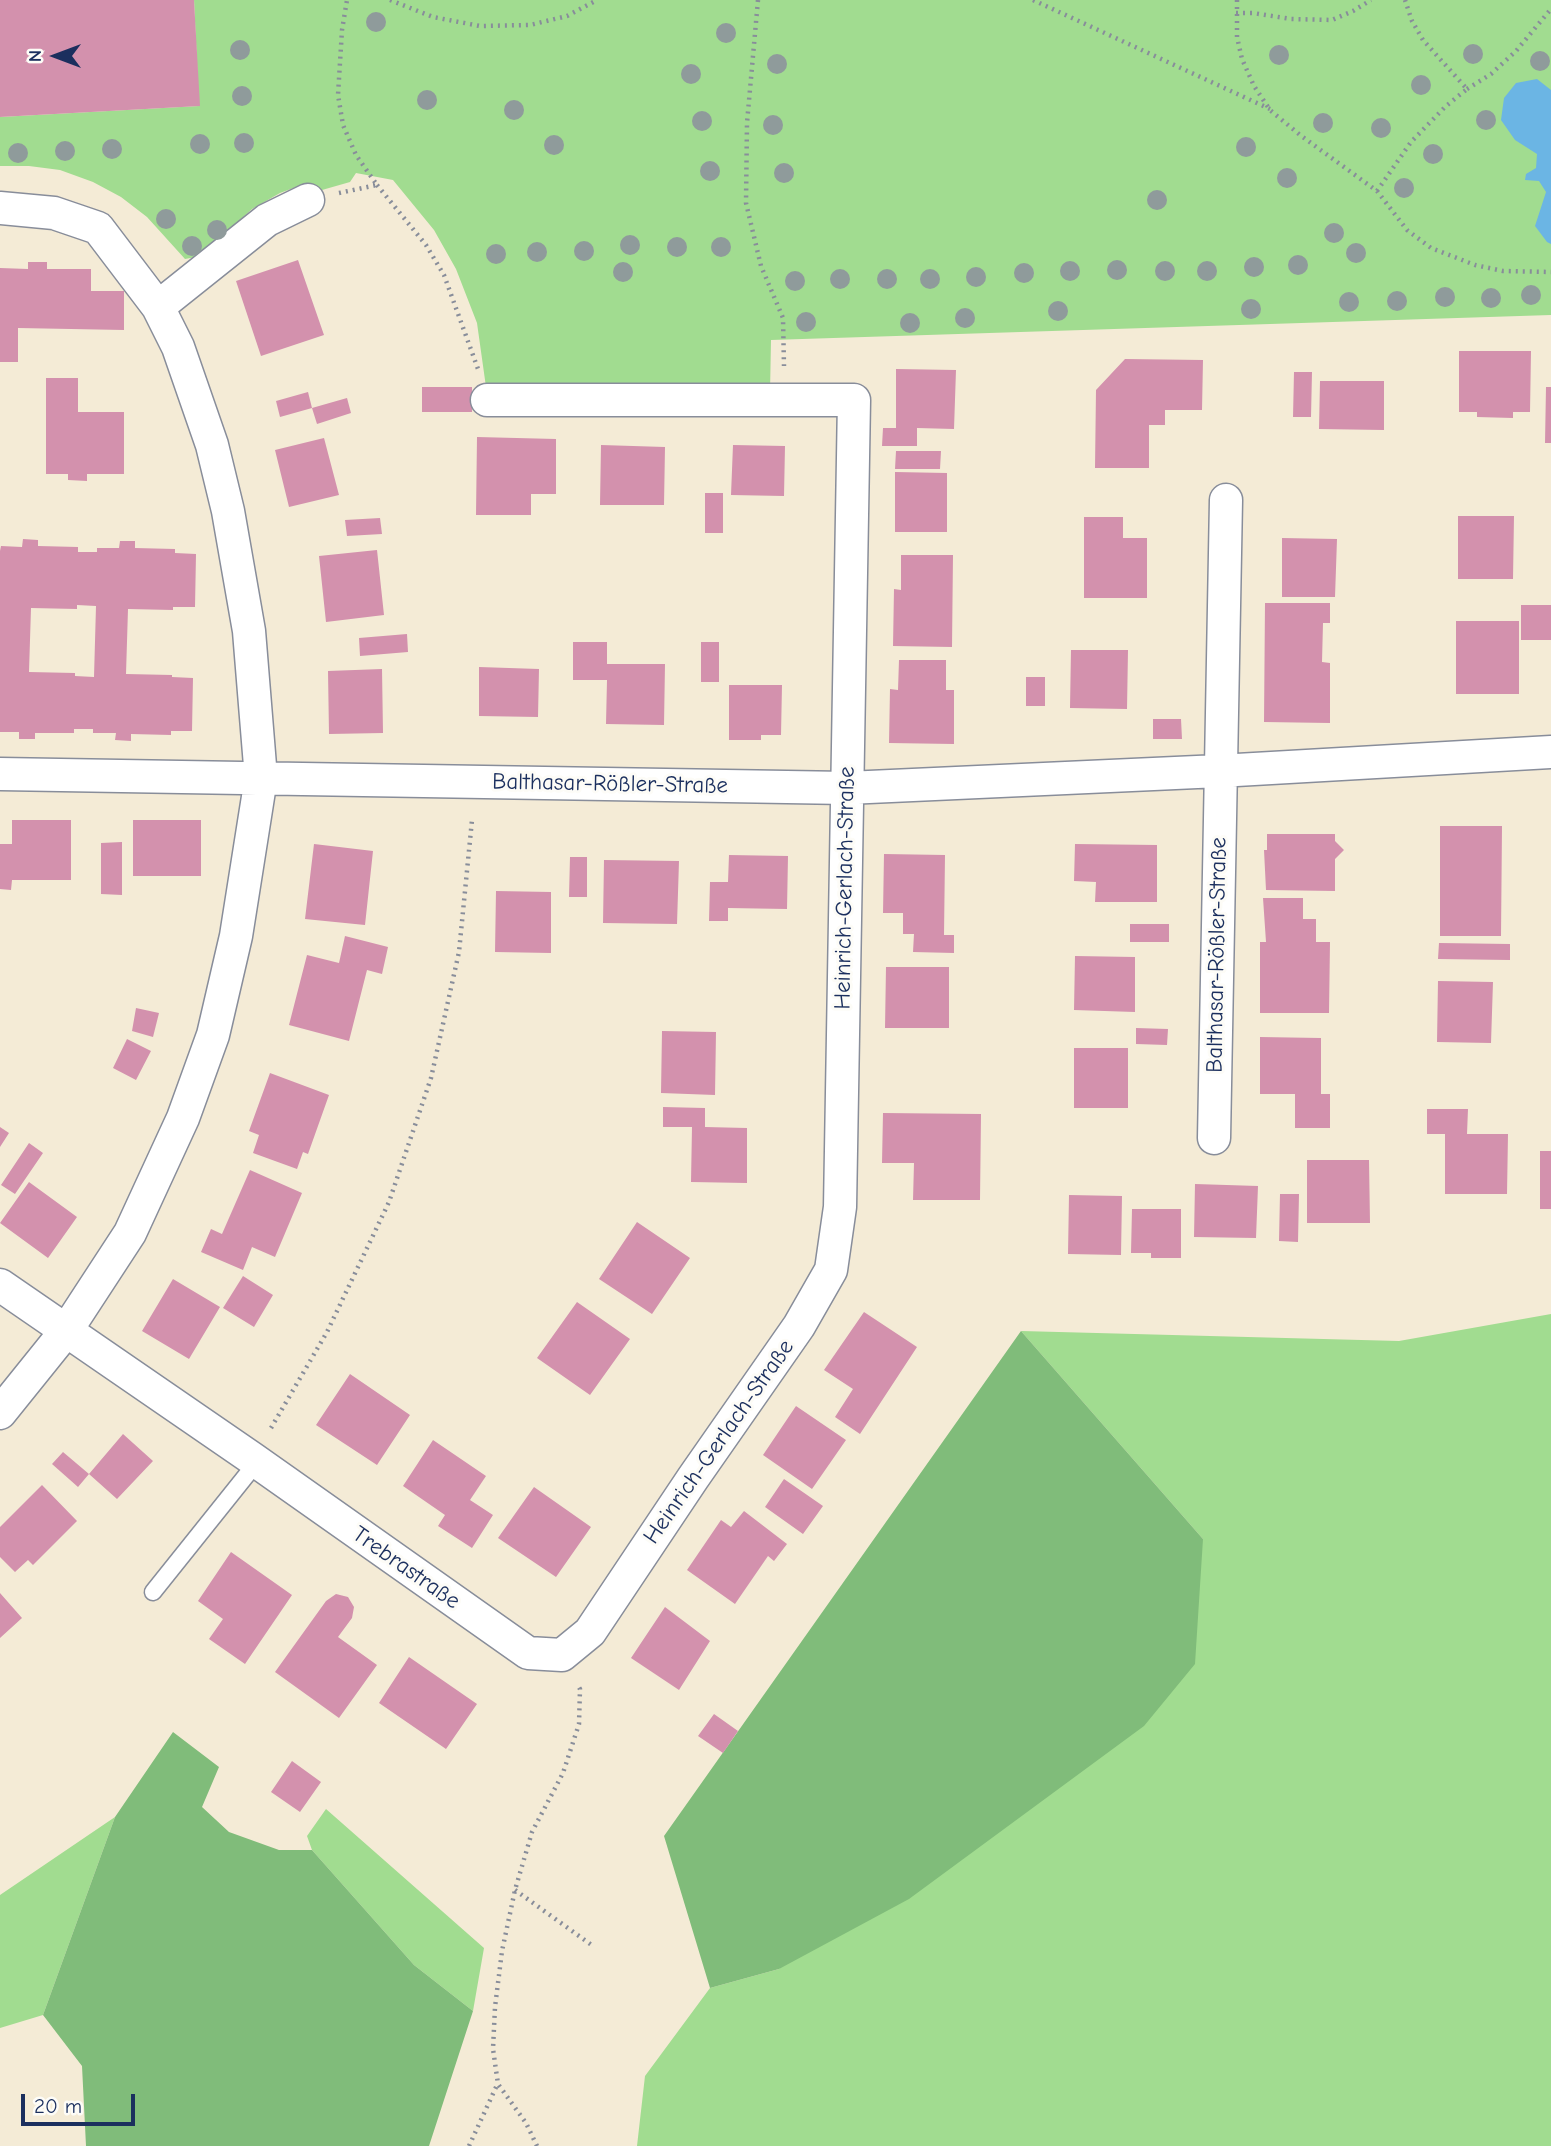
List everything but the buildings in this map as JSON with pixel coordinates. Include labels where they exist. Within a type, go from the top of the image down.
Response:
[{"type":"street","points":[[158,307],[267,220],[308,200]]},
{"type":"street","points":[[0,208],[54,213],[98,228],[158,307],[178,347],[212,445],[228,511],[249,631],[261,778],[236,936],[213,1035],[183,1118],[130,1233],[66,1331],[0,1413]]},
{"type":"street","name":"Heinrich-Gerlach-Straße","points":[[487,400],[854,400],[840,1206],[831,1270],[799,1326],[590,1632],[562,1655]]},
{"type":"street","name":"Balthasar-Rößler-Straße","points":[[1214,1138],[1226,500]]},
{"type":"street","name":"Balthasar-Rößler-Straße","points":[[0,774],[847,788],[1551,752]]},
{"type":"street","name":"Trebrastraße","points":[[0,1285],[528,1654],[562,1655]]},
{"type":"lane","points":[[153,1592],[255,1461]]},
{"type":"path","points":[[347,0],[342,30],[338,95],[343,125],[356,156],[426,245],[444,275],[487,400]]},
{"type":"path","points":[[390,0],[433,17],[480,26],[530,25],[567,16],[597,0]]},
{"type":"path","points":[[758,0],[747,123],[746,203],[761,266],[783,318],[785,342],[782,401]]},
{"type":"path","points":[[1033,0],[1270,110],[1377,191],[1407,230],[1431,248],[1475,265],[1503,271],[1551,272]]},
{"type":"path","points":[[1237,0],[1237,37],[1242,59],[1254,86],[1270,110]]},
{"type":"path","points":[[1236,13],[1332,20],[1371,0]]},
{"type":"path","points":[[1405,0],[1412,21],[1423,40],[1467,89]]},
{"type":"path","points":[[1377,191],[1410,142],[1426,124],[1467,89],[1492,74],[1516,51],[1551,9]]},
{"type":"path","points":[[308,200],[377,185]]},
{"type":"path","points":[[255,1461],[327,1332],[389,1202],[431,1079],[459,952],[471,820]]},
{"type":"path","points":[[537,2146],[526,2123],[498,2084],[493,2049],[495,2007],[502,1951],[532,1832],[563,1773],[579,1724],[580,1689],[562,1655]]},
{"type":"path","points":[[516,1890],[593,1946]]},
{"type":"path","points":[[469,2146],[498,2084]]},
{"type":"green space","points":[[194,0],[1551,0],[1551,315],[771,340],[770,393],[486,387],[477,323],[456,269],[434,230],[393,180],[356,173],[350,182],[315,192],[296,187],[280,193],[252,209],[196,257],[185,259],[147,217],[121,197],[93,182],[60,170],[0,166],[0,117],[199,106]]},
{"type":"green space","points":[[1551,1314],[1551,2146],[637,2146],[645,2076],[710,1988],[779,1969],[1203,1539],[1021,1331],[1399,1341]]},
{"type":"green space","points":[[1021,1331],[1203,1539],[1195,1664],[1144,1726],[909,1899],[779,1969],[710,1988],[664,1836]]},
{"type":"green space","points":[[173,1732],[219,1767],[202,1807],[229,1832],[279,1850],[312,1850],[414,1965],[473,2011],[429,2146],[86,2146],[82,2066],[43,2015],[115,1817]]},
{"type":"green space","points":[[326,1809],[484,1948],[473,2011],[414,1965],[312,1850],[307,1836]]},
{"type":"green space","points":[[115,1817],[43,2015],[0,2028],[0,1895]]},
{"type":"water","points":[[1537,79],[1551,90],[1551,244],[1535,226],[1546,192],[1539,181],[1525,180],[1526,174],[1536,168],[1537,154],[1515,140],[1501,120],[1504,98],[1516,83]]}]
